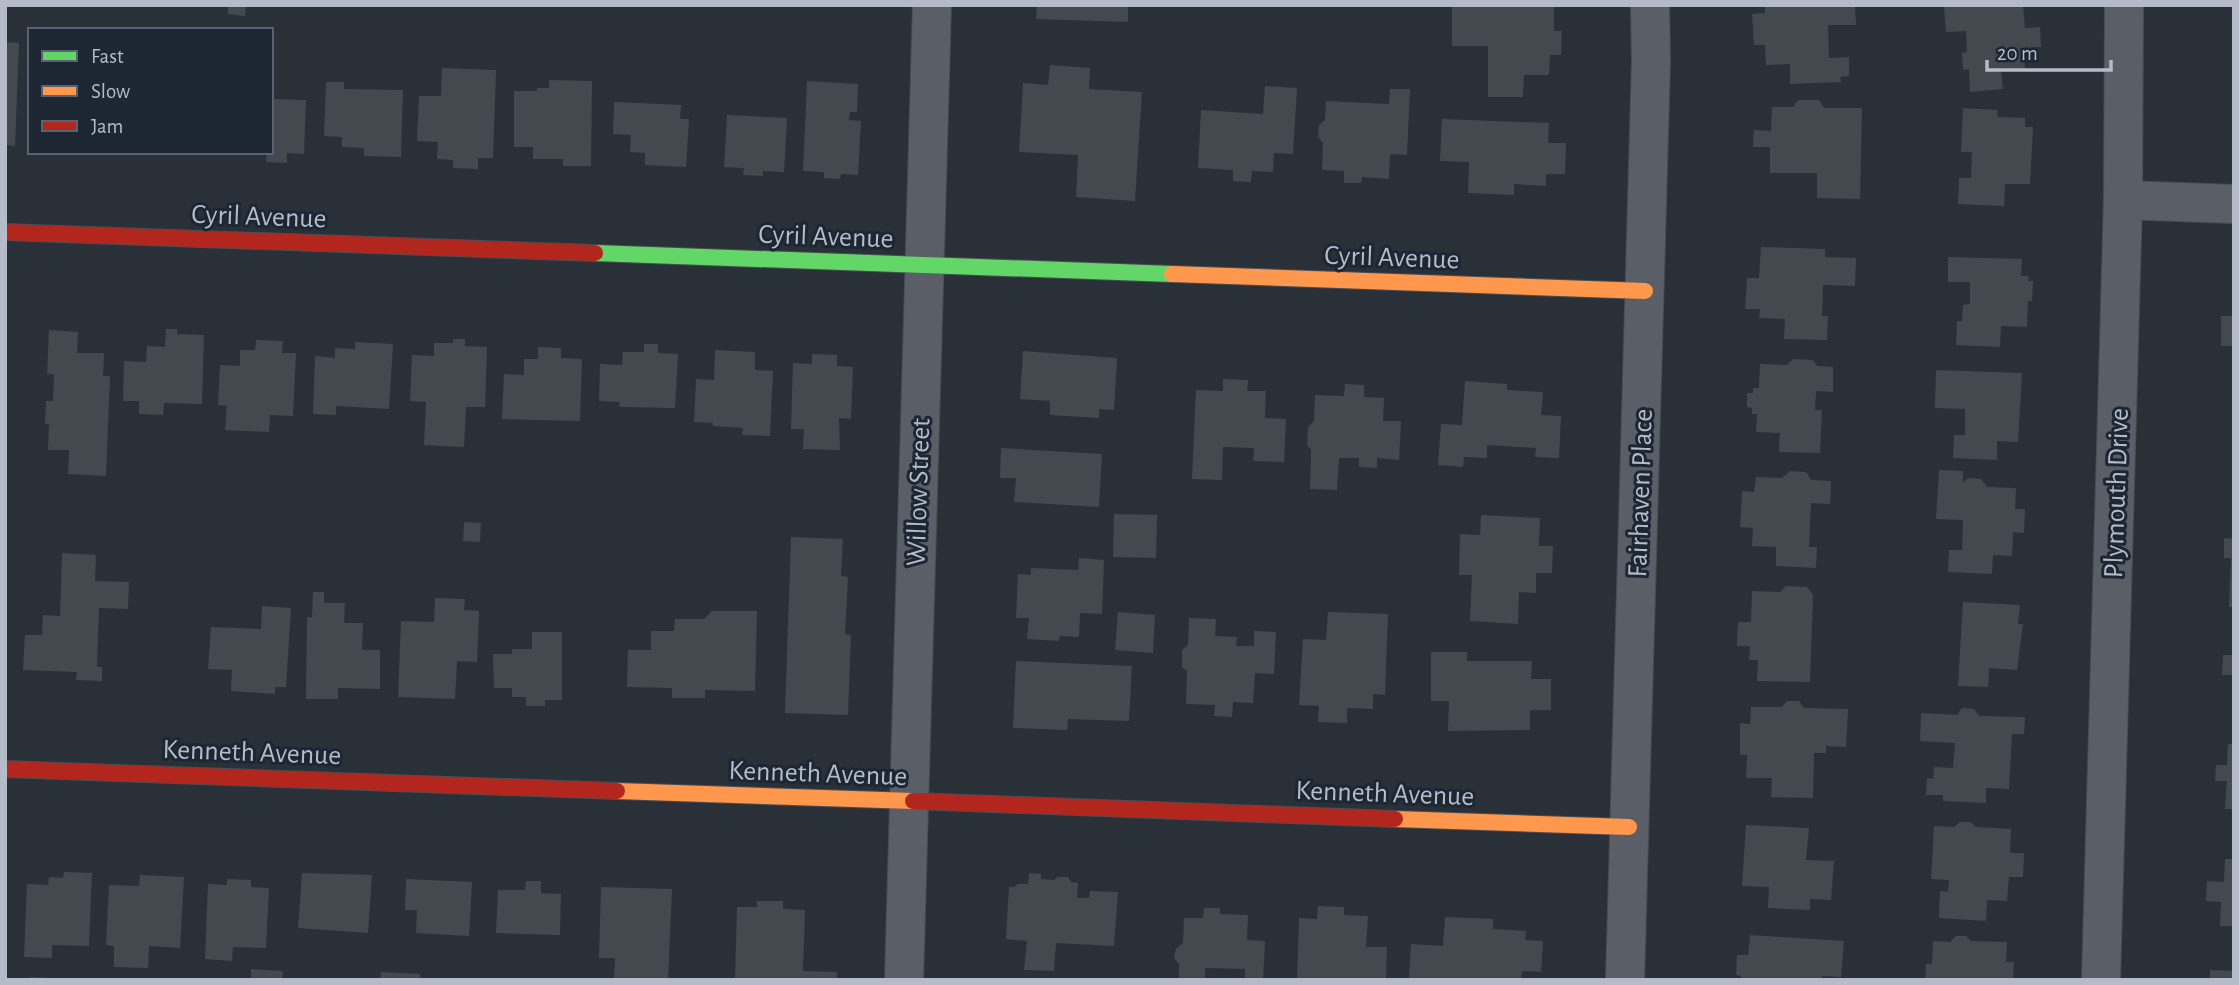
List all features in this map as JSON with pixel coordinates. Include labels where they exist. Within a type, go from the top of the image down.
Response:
[{"type":"street","name":"Willow Street","points":[[904,980],[932,5]]},
{"type":"street","name":"Fairhaven Place","points":[[1625,980],[1650,5]]},
{"type":"street","name":"Plymouth Drive","points":[[2101,980],[2123,200],[2124,5]]},
{"type":"street","points":[[2123,200],[2234,204]]},
{"type":"street","name":"Cyril Avenue","points":[[5,232],[1644,291]]},
{"type":"street","name":"Kenneth Avenue","points":[[5,769],[1629,827]]},
{"type":"building","points":[[228,5],[246,5],[245,16],[228,14]]},
{"type":"building","points":[[1037,5],[1128,5],[1128,22],[1036,19]]},
{"type":"building","points":[[1765,5],[1855,5],[1856,25],[1828,25],[1829,58],[1849,57],[1849,76],[1840,77],[1841,82],[1790,84],[1790,64],[1766,65],[1765,45],[1754,45],[1752,14],[1765,13]]},
{"type":"building","points":[[2023,5],[2025,28],[2040,27],[2041,47],[2023,48],[2025,69],[2001,71],[2003,89],[1970,92],[1969,69],[1963,70],[1962,53],[1967,52],[1966,31],[1946,32],[1944,7]]},
{"type":"building","points":[[1452,6],[1554,7],[1554,31],[1562,31],[1561,55],[1550,55],[1549,75],[1524,75],[1523,97],[1488,97],[1488,46],[1452,46]]},
{"type":"building","points":[[5,42],[19,43],[15,146],[5,145]]},
{"type":"building","points":[[1050,65],[1090,68],[1089,89],[1142,92],[1135,201],[1076,197],[1078,155],[1019,152],[1023,83],[1048,85]]},
{"type":"building","points":[[442,68],[496,70],[493,158],[478,158],[478,169],[453,168],[453,160],[437,159],[438,142],[417,141],[419,96],[441,96]]},
{"type":"building","points":[[549,80],[592,81],[591,166],[563,166],[563,159],[533,159],[533,147],[514,147],[514,91],[549,88]]},
{"type":"building","points":[[807,81],[858,84],[857,112],[850,112],[849,120],[861,121],[858,175],[841,174],[840,179],[824,178],[824,172],[803,171]]},
{"type":"building","points":[[326,82],[344,82],[344,89],[403,90],[401,157],[364,156],[364,148],[342,147],[342,137],[324,136]]},
{"type":"building","points":[[1265,86],[1297,88],[1293,154],[1274,153],[1273,172],[1252,171],[1251,182],[1233,181],[1233,170],[1198,168],[1201,110],[1263,114]]},
{"type":"building","points":[[1390,89],[1410,89],[1407,155],[1390,154],[1389,179],[1362,177],[1361,183],[1344,183],[1344,171],[1322,170],[1323,143],[1318,137],[1319,125],[1325,120],[1326,101],[1389,104]]},
{"type":"building","points":[[273,99],[306,100],[304,154],[287,153],[287,163],[266,162],[267,154],[273,154]]},
{"type":"building","points":[[1798,100],[1819,100],[1824,108],[1862,108],[1860,199],[1817,198],[1817,173],[1770,173],[1770,147],[1753,147],[1754,130],[1771,131],[1772,107],[1793,107]]},
{"type":"building","points":[[614,102],[681,105],[680,119],[689,119],[686,167],[645,165],[645,153],[630,152],[631,135],[613,134]]},
{"type":"building","points":[[1963,108],[1998,110],[1997,117],[2025,118],[2025,127],[2033,127],[2030,184],[2005,184],[2004,206],[1958,204],[1959,178],[1971,178],[1972,152],[1961,152]]},
{"type":"building","points":[[727,115],[787,118],[784,172],[763,171],[763,176],[743,175],[744,168],[724,167]]},
{"type":"building","points":[[1442,119],[1549,123],[1548,143],[1566,143],[1565,174],[1546,174],[1546,186],[1514,184],[1514,195],[1468,193],[1469,162],[1440,161]]},
{"type":"building","points":[[1761,247],[1825,249],[1825,257],[1856,258],[1855,286],[1823,285],[1822,316],[1828,316],[1827,340],[1784,339],[1785,319],[1759,318],[1760,309],[1745,309],[1747,278],[1759,278]]},
{"type":"building","points":[[1948,257],[2022,259],[2021,276],[2029,276],[2028,281],[2033,281],[2032,301],[2028,301],[2027,327],[2001,326],[2000,347],[1956,345],[1957,321],[1962,321],[1963,305],[1970,304],[1970,282],[1948,282]]},
{"type":"building","points":[[2221,316],[2234,316],[2234,346],[2221,346]]},
{"type":"building","points":[[166,329],[177,329],[177,334],[204,335],[202,404],[164,403],[163,415],[139,414],[139,401],[123,401],[124,361],[146,362],[147,346],[165,347]]},
{"type":"building","points":[[49,330],[78,332],[77,353],[104,353],[103,376],[110,376],[106,476],[68,474],[69,450],[48,450],[46,401],[53,401],[54,374],[47,374]]},
{"type":"building","points":[[453,339],[465,339],[465,346],[487,347],[485,407],[466,407],[464,447],[424,445],[426,402],[410,401],[412,355],[434,356],[434,343],[453,343]]},
{"type":"building","points":[[256,340],[283,341],[282,353],[296,353],[293,416],[270,415],[269,432],[225,430],[227,406],[218,405],[220,365],[240,366],[240,350],[255,350]]},
{"type":"building","points":[[355,342],[393,344],[389,409],[336,406],[336,415],[313,414],[315,356],[335,358],[335,348],[355,349]]},
{"type":"building","points":[[644,344],[658,344],[658,353],[678,354],[675,408],[619,407],[620,402],[599,401],[600,364],[622,365],[623,352],[644,352]]},
{"type":"building","points":[[538,347],[561,348],[561,358],[582,359],[580,421],[502,419],[504,374],[524,375],[524,359],[538,359]]},
{"type":"building","points":[[715,350],[755,352],[755,370],[773,371],[770,436],[742,435],[743,428],[694,422],[696,379],[714,380]]},
{"type":"building","points":[[1023,351],[1117,358],[1114,410],[1099,409],[1099,418],[1050,415],[1050,401],[1020,399]]},
{"type":"building","points":[[812,354],[837,355],[837,366],[853,367],[851,419],[839,418],[840,450],[803,449],[804,429],[791,429],[793,363],[812,364]]},
{"type":"building","points":[[1793,359],[1813,360],[1817,366],[1833,367],[1833,392],[1816,391],[1815,410],[1822,410],[1820,453],[1779,452],[1780,433],[1756,432],[1757,414],[1752,414],[1752,408],[1747,407],[1747,393],[1753,393],[1753,388],[1759,388],[1760,364],[1787,365]]},
{"type":"building","points":[[1936,370],[2022,373],[2018,442],[1997,441],[1997,460],[1953,458],[1954,435],[1965,435],[1965,409],[1935,408]]},
{"type":"building","points":[[1223,379],[1248,380],[1247,391],[1266,391],[1265,418],[1286,419],[1284,462],[1253,461],[1254,448],[1223,447],[1222,480],[1192,479],[1196,390],[1223,391]]},
{"type":"building","points":[[1465,381],[1507,384],[1507,390],[1543,392],[1541,415],[1561,416],[1559,458],[1535,457],[1536,448],[1487,445],[1487,458],[1464,457],[1463,467],[1438,465],[1441,424],[1462,425]]},
{"type":"building","points":[[1345,384],[1364,385],[1364,397],[1384,398],[1383,421],[1401,421],[1399,460],[1377,458],[1377,468],[1359,467],[1359,458],[1339,458],[1337,490],[1310,489],[1311,450],[1307,445],[1308,427],[1314,421],[1315,395],[1344,396]]},
{"type":"building","points":[[1001,448],[1102,454],[1099,507],[1014,502],[1016,478],[1000,478]]},
{"type":"building","points":[[1939,470],[1963,471],[1963,483],[1968,478],[1981,479],[1987,487],[2016,488],[2015,509],[2025,509],[2024,533],[2013,532],[2012,556],[1993,555],[1992,574],[1948,572],[1949,550],[1962,550],[1963,520],[1936,519]]},
{"type":"building","points":[[1790,471],[1806,472],[1811,480],[1831,481],[1830,504],[1811,503],[1809,547],[1817,547],[1816,568],[1776,566],[1776,547],[1752,546],[1753,528],[1740,527],[1742,491],[1754,492],[1756,477],[1782,478]]},
{"type":"building","points":[[1114,514],[1157,515],[1156,558],[1113,557]]},
{"type":"building","points":[[1481,515],[1540,518],[1539,546],[1553,546],[1552,573],[1536,573],[1536,593],[1519,592],[1518,624],[1470,621],[1472,575],[1459,575],[1460,534],[1480,535]]},
{"type":"building","points":[[464,522],[481,523],[480,542],[463,541]]},
{"type":"building","points":[[791,537],[843,539],[841,576],[848,577],[845,634],[851,635],[848,715],[785,713]]},
{"type":"building","points":[[2224,538],[2234,539],[2234,607],[2229,607],[2231,558],[2224,558]]},
{"type":"building","points":[[62,553],[96,555],[95,581],[129,582],[128,609],[99,608],[97,667],[102,667],[102,681],[76,680],[77,672],[23,670],[25,635],[42,635],[43,615],[60,616]]},
{"type":"building","points":[[1079,558],[1104,560],[1102,614],[1080,613],[1079,637],[1060,636],[1059,641],[1027,639],[1029,618],[1016,618],[1018,574],[1031,575],[1031,568],[1078,570]]},
{"type":"building","points":[[1786,586],[1807,587],[1813,595],[1810,682],[1757,681],[1758,660],[1749,660],[1750,646],[1737,646],[1738,622],[1751,622],[1752,591],[1780,592]]},
{"type":"building","points":[[313,592],[324,592],[324,603],[345,603],[344,623],[363,623],[362,650],[380,650],[380,689],[338,688],[338,699],[306,699],[307,617],[312,617]]},
{"type":"building","points":[[435,598],[465,599],[464,610],[479,611],[477,662],[457,661],[455,699],[398,697],[401,621],[434,622]]},
{"type":"building","points":[[1963,602],[2020,605],[2018,624],[2023,624],[2017,670],[1989,668],[1988,687],[1958,686]]},
{"type":"building","points":[[262,606],[291,608],[286,687],[275,687],[275,694],[231,691],[232,670],[208,669],[211,627],[261,629]]},
{"type":"building","points":[[712,611],[757,611],[755,691],[705,690],[705,698],[672,698],[672,688],[627,687],[628,650],[651,650],[651,631],[674,631],[675,619],[704,619]]},
{"type":"building","points":[[1118,612],[1155,615],[1153,653],[1115,650]]},
{"type":"building","points":[[1328,612],[1388,614],[1385,695],[1373,694],[1373,709],[1347,708],[1347,723],[1318,722],[1319,706],[1299,705],[1303,639],[1326,640]]},
{"type":"building","points":[[1189,618],[1216,619],[1215,636],[1237,637],[1236,646],[1254,646],[1254,631],[1276,632],[1274,674],[1255,673],[1253,703],[1233,702],[1232,717],[1214,716],[1215,705],[1186,704],[1187,671],[1182,667],[1182,650],[1188,645]]},
{"type":"building","points":[[532,632],[562,632],[562,700],[545,700],[545,706],[526,706],[526,697],[512,697],[512,688],[494,688],[493,654],[512,654],[512,649],[532,649]]},
{"type":"building","points":[[1431,652],[1467,652],[1467,661],[1532,661],[1531,679],[1551,679],[1551,710],[1530,710],[1530,730],[1448,731],[1449,701],[1431,701]]},
{"type":"building","points":[[2223,655],[2234,655],[2234,675],[2222,675]]},
{"type":"building","points":[[1016,661],[1132,666],[1129,721],[1068,719],[1067,730],[1013,728]]},
{"type":"building","points":[[1787,701],[1799,701],[1804,708],[1848,709],[1846,747],[1826,746],[1826,753],[1814,753],[1813,798],[1771,797],[1772,778],[1746,778],[1747,755],[1740,755],[1740,723],[1750,724],[1751,707],[1782,707]]},
{"type":"building","points":[[1962,708],[1974,709],[1979,716],[2025,717],[2024,734],[2012,734],[2009,789],[1986,788],[1986,803],[1943,801],[1943,795],[1926,795],[1927,778],[1933,779],[1934,767],[1953,768],[1955,743],[1920,741],[1921,713],[1957,715]]},
{"type":"building","points":[[2228,744],[2234,744],[2234,809],[2225,809],[2227,781],[2215,781],[2216,765],[2227,765]]},
{"type":"building","points":[[1960,822],[1970,822],[1976,827],[2011,829],[2010,853],[2024,853],[2023,877],[2009,877],[2007,901],[1987,900],[1986,921],[1939,918],[1940,891],[1948,892],[1949,880],[1931,879],[1934,826],[1954,827]]},
{"type":"building","points":[[1746,825],[1809,828],[1806,860],[1834,861],[1831,900],[1810,899],[1810,910],[1768,908],[1769,887],[1742,886]]},
{"type":"building","points":[[2225,859],[2234,859],[2234,926],[2220,926],[2221,902],[2206,901],[2207,881],[2224,882]]},
{"type":"building","points":[[64,872],[92,873],[89,946],[52,945],[52,958],[24,957],[27,884],[48,885],[49,877],[63,878]]},
{"type":"building","points":[[302,873],[372,875],[368,933],[298,928]]},
{"type":"building","points":[[1029,873],[1041,874],[1041,879],[1068,877],[1071,882],[1078,883],[1077,898],[1089,898],[1090,891],[1118,892],[1114,946],[1056,943],[1054,971],[1024,970],[1027,941],[1006,939],[1009,887],[1028,884]]},
{"type":"building","points":[[140,875],[184,877],[180,948],[149,946],[148,968],[114,967],[114,946],[106,945],[109,885],[139,886]]},
{"type":"building","points":[[227,879],[251,880],[251,887],[269,888],[266,948],[233,947],[232,961],[205,959],[208,884],[227,885]]},
{"type":"building","points":[[406,879],[472,882],[469,936],[416,933],[417,910],[405,910]]},
{"type":"building","points":[[526,881],[541,881],[541,893],[561,894],[560,935],[496,933],[498,890],[525,890]]},
{"type":"building","points":[[601,887],[672,889],[668,980],[614,980],[615,958],[599,958]]},
{"type":"building","points":[[757,901],[783,901],[783,909],[805,910],[803,971],[837,972],[837,980],[735,980],[737,907],[757,907]]},
{"type":"building","points":[[1318,906],[1344,907],[1344,915],[1368,916],[1366,947],[1387,947],[1386,980],[1297,980],[1299,918],[1317,919]]},
{"type":"building","points":[[1204,908],[1220,908],[1220,914],[1248,915],[1247,940],[1265,941],[1263,980],[1245,979],[1245,969],[1205,968],[1205,980],[1179,980],[1179,964],[1174,958],[1176,949],[1183,943],[1184,918],[1203,918]]},
{"type":"building","points":[[1445,917],[1493,919],[1493,929],[1526,931],[1525,940],[1543,941],[1541,972],[1522,971],[1521,980],[1409,980],[1411,944],[1443,946]]},
{"type":"building","points":[[1750,935],[1844,941],[1841,977],[1822,976],[1822,980],[1741,980],[1741,976],[1736,975],[1737,955],[1748,955]]},
{"type":"building","points":[[1956,936],[1966,936],[1971,941],[2007,942],[2006,962],[2014,962],[2013,980],[1925,980],[1926,964],[1932,964],[1933,941],[1950,942]]},
{"type":"building","points":[[251,969],[283,971],[282,980],[251,980]]},
{"type":"building","points":[[2210,970],[2234,971],[2234,980],[2210,980]]},
{"type":"building","points":[[381,972],[420,974],[420,980],[380,980]]},
{"type":"building","points":[[30,977],[50,978],[50,980],[30,980]]},
{"type":"traffic: fast","points":[[595,253],[1172,274]]},
{"type":"traffic: slow","points":[[1172,274],[1645,291]]},
{"type":"traffic: slow","points":[[617,791],[913,801]]},
{"type":"traffic: slow","points":[[1395,819],[1629,827]]},
{"type":"traffic: jam","points":[[5,232],[595,253]]},
{"type":"traffic: jam","points":[[5,769],[617,791]]},
{"type":"traffic: jam","points":[[913,801],[1395,819]]}]
